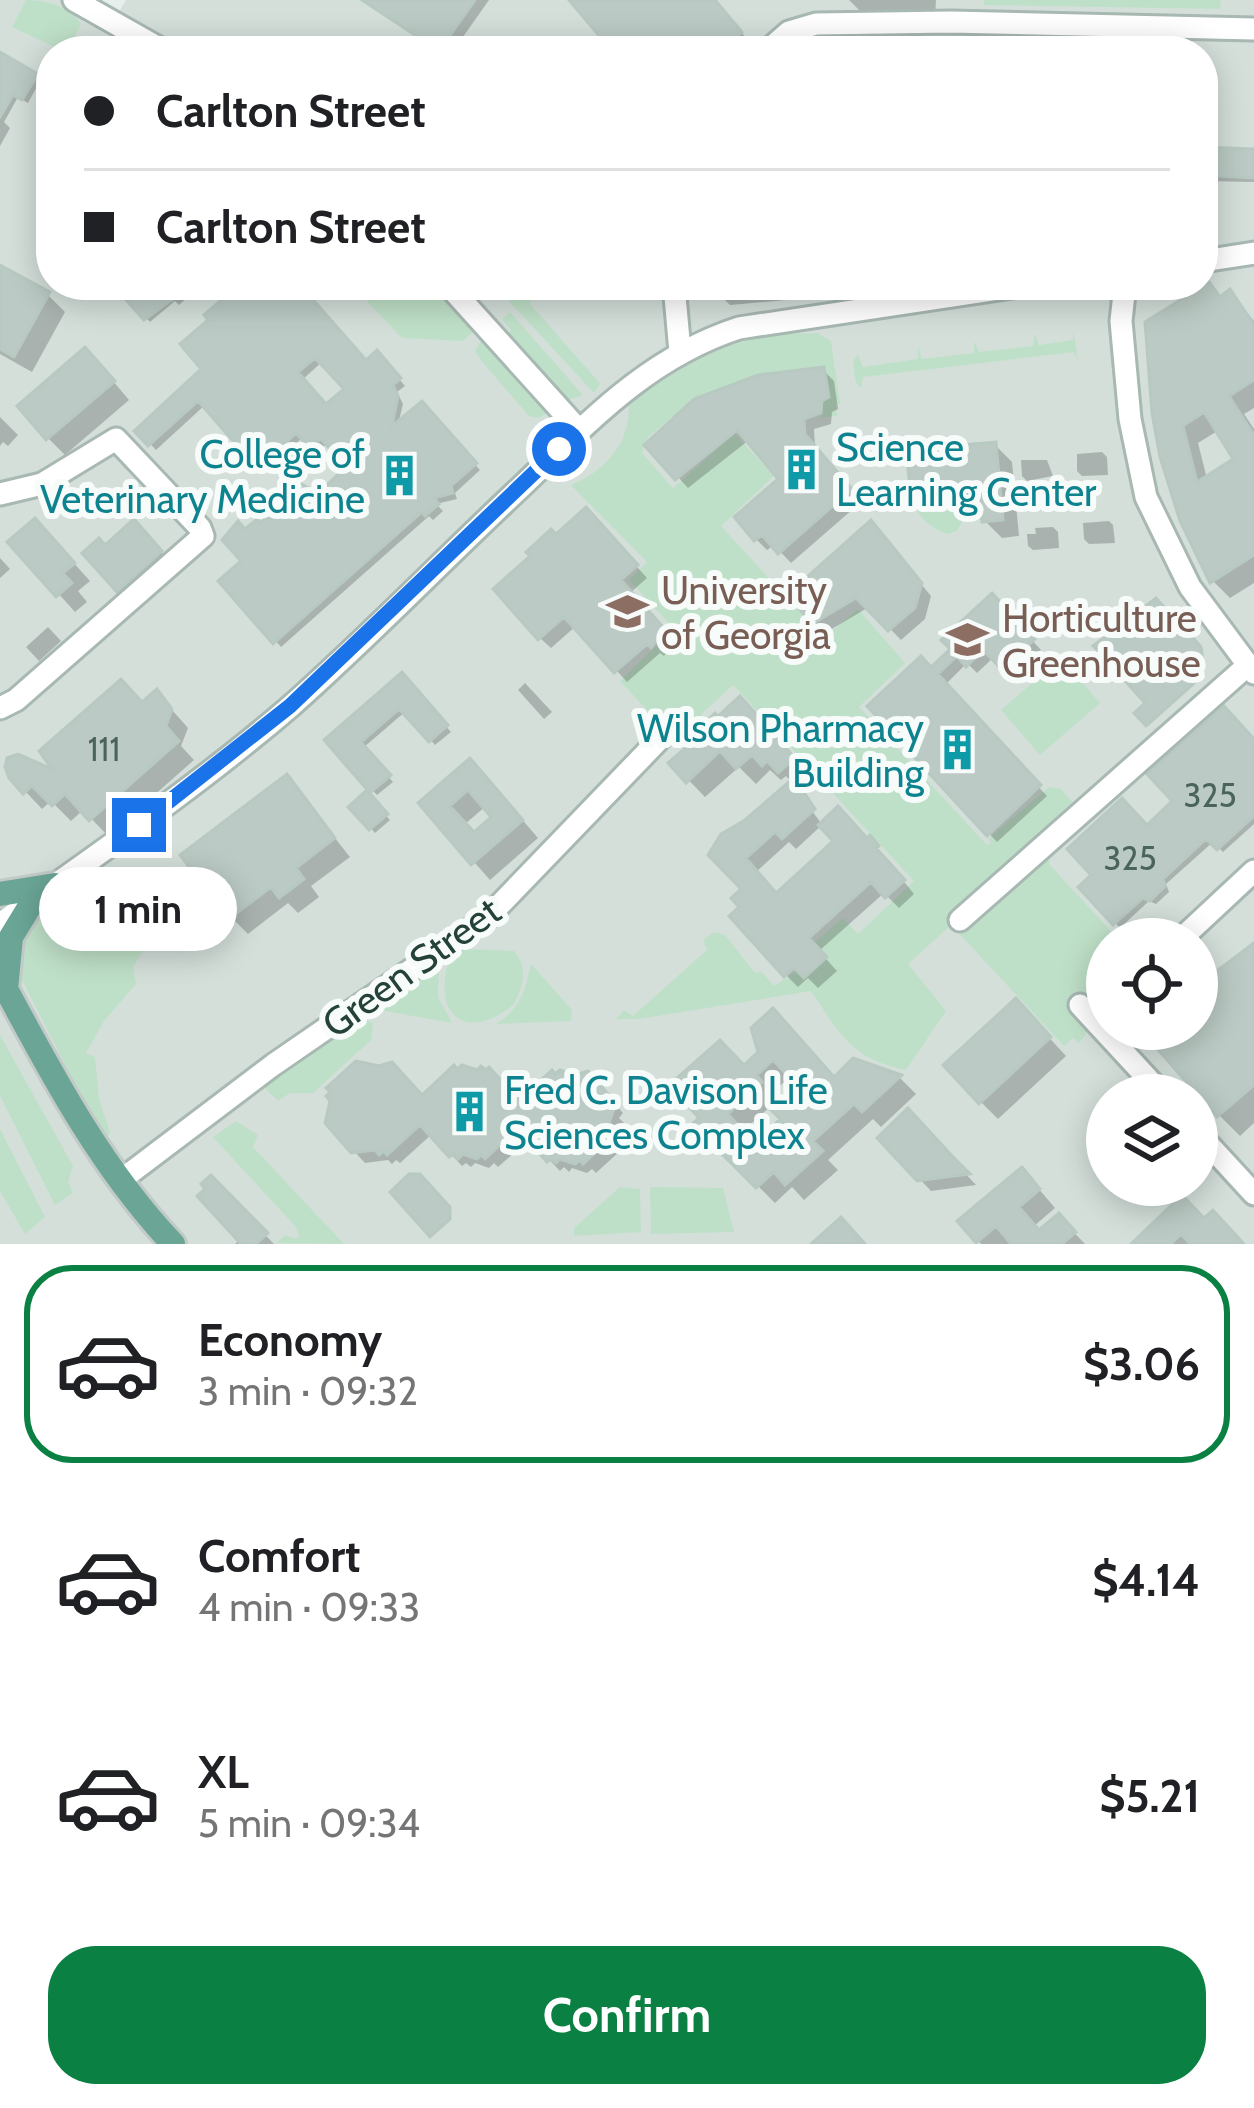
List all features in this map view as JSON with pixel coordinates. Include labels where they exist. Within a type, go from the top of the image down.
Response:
[{"type":"main road","points":[[0,893],[55,885]]},
{"type":"main road","points":[[33,901],[11,937],[3,983],[45,1064],[122,1180],[173,1244]]},
{"type":"street","points":[[74,0],[138,36]]},
{"type":"street","points":[[784,36],[816,24],[951,11],[1118,26],[1254,29]]},
{"type":"street","points":[[1118,26],[1123,36]]},
{"type":"street","points":[[1218,259],[1254,253]]},
{"type":"street","points":[[462,300],[578,429]]},
{"type":"street","points":[[675,300],[680,352]]},
{"type":"street","points":[[0,924],[168,803],[290,706],[622,390],[709,338],[762,324],[924,300]]},
{"type":"street","points":[[960,920],[1156,746],[1251,669],[1190,587],[1146,497],[1130,419],[1123,300]]},
{"type":"street","points":[[0,494],[42,484],[116,439],[203,536],[16,700],[0,708]]},
{"type":"street","name":"Green Street","points":[[122,1180],[273,1065],[488,917],[674,724]]},
{"type":"street","points":[[1204,918],[1254,871]]},
{"type":"street","points":[[1122,1050],[1144,1074]]},
{"type":"street","points":[[1218,1155],[1254,1194]]},
{"type":"shaded area","name":"University of Georgia","points":[[0,0],[80,0],[116,17],[126,0],[1254,0],[1254,1244],[0,1244]]},
{"type":"green space","points":[[26,0],[57,5],[81,24],[75,36],[36,38],[12,27]]},
{"type":"green space","points":[[984,0],[1221,0],[1220,9],[984,5]]},
{"type":"green space","points":[[366,300],[446,300],[473,332],[463,341],[402,338]]},
{"type":"green space","points":[[508,300],[531,300],[600,384],[594,393]]},
{"type":"green space","points":[[510,312],[582,396],[562,401],[510,344],[513,340],[507,334],[511,330],[502,319]]},
{"type":"green space","points":[[1073,329],[1078,361],[1074,352],[863,377],[861,388],[856,383],[853,361],[858,355],[863,367],[918,359],[918,347],[922,359],[974,353],[974,341],[979,352],[1033,346],[1035,333],[1039,345],[1073,340]]},
{"type":"green space","points":[[817,333],[831,341],[840,404],[836,405],[837,416],[822,418],[822,401],[829,397],[823,367],[758,375],[694,399],[648,437],[642,453],[673,488],[735,434],[774,476],[721,526],[824,638],[858,609],[905,663],[859,707],[987,845],[991,843],[988,839],[1049,787],[1061,789],[1072,802],[1061,812],[1072,825],[1041,855],[1099,918],[1086,918],[1086,1033],[1079,1043],[1073,1038],[1064,1046],[951,925],[908,964],[946,1011],[906,1070],[860,1052],[811,991],[616,1019],[624,1010],[633,1016],[707,950],[703,940],[714,932],[725,935],[755,973],[762,972],[774,986],[797,971],[804,978],[827,958],[814,943],[843,918],[858,934],[914,881],[733,685],[674,739],[620,681],[674,629],[629,580],[647,562],[571,485],[595,472],[614,453],[626,430],[629,403],[718,350],[778,334]]},
{"type":"green space","points":[[483,338],[549,412],[539,418],[529,416],[475,351]]},
{"type":"green space","points":[[939,486],[941,494],[961,495],[968,509],[957,531],[948,534],[927,522],[915,504],[915,488]]},
{"type":"green space","points":[[1061,658],[1100,703],[1040,755],[1001,710]]},
{"type":"green space","points":[[67,896],[171,903],[133,967],[136,984],[104,1021],[86,1053],[95,1057],[99,1099],[110,1132],[107,1139],[17,970],[29,926]]},
{"type":"green space","points":[[466,949],[514,951],[522,964],[522,984],[514,1004],[482,1022],[458,1018],[445,996],[449,960]]},
{"type":"green space","points":[[531,964],[572,1010],[571,1021],[496,1024],[521,998]]},
{"type":"green space","points":[[439,967],[438,997],[452,1023],[379,1010]]},
{"type":"green space","points":[[361,1018],[373,1023],[371,1040],[313,1093],[290,1093],[278,1101],[262,1085]]},
{"type":"green space","points":[[0,1035],[73,1166],[68,1182],[73,1193],[55,1205],[0,1096]]},
{"type":"green space","points":[[236,1121],[258,1135],[253,1147],[344,1244],[276,1243],[286,1235],[299,1236],[295,1226],[213,1137]]},
{"type":"green space","points":[[0,1129],[45,1217],[25,1234],[0,1191]]},
{"type":"green space","points":[[620,1187],[640,1189],[641,1232],[574,1236],[574,1228]]},
{"type":"green space","points":[[650,1187],[723,1188],[734,1232],[651,1234]]},
{"type":"building","points":[[362,0],[475,0],[450,36],[416,36]]},
{"type":"building","points":[[569,0],[715,0],[742,32],[737,36],[599,36]]},
{"type":"building","points":[[0,52],[36,73],[36,77],[22,100],[13,95],[0,117]]},
{"type":"building","points":[[1218,148],[1254,149],[1254,178],[1218,176]]},
{"type":"building","points":[[0,265],[36,284],[36,300],[46,300],[14,357],[0,349]]},
{"type":"building","points":[[1230,289],[1254,325],[1254,380],[1229,396],[1254,435],[1254,555],[1210,583],[1180,521],[1152,413],[1145,322],[1180,300],[1218,300],[1218,294]],"holes":[[[1204,412],[1233,459],[1197,482],[1183,426]]]},
{"type":"building","points":[[126,300],[171,300],[144,320]]},
{"type":"building","name":"College of Veterinary Medicine","points":[[221,300],[313,300],[366,360],[377,350],[401,378],[393,385],[398,396],[392,426],[422,401],[477,463],[451,486],[453,493],[434,498],[439,504],[425,516],[422,512],[273,644],[218,581],[241,561],[222,540],[238,521],[245,529],[278,509],[287,519],[312,499],[303,485],[318,493],[346,467],[321,439],[308,447],[296,433],[275,453],[266,443],[249,459],[198,401],[148,446],[134,431],[201,369],[180,344],[208,320],[204,315]],"holes":[[[315,358],[344,389],[326,404],[298,372]]]},
{"type":"building","points":[[85,347],[115,381],[46,440],[17,406]]},
{"type":"building","name":"Science Learning Center","points":[[824,367],[829,397],[822,401],[821,413],[804,419],[805,434],[852,489],[778,554],[762,535],[754,541],[734,517],[778,479],[737,430],[675,480],[644,445],[694,399],[758,375]]},
{"type":"building","points":[[948,438],[948,446],[996,442],[1003,520],[982,522],[978,481],[952,483],[953,491],[940,492],[939,484],[910,487],[906,450],[937,447],[936,439]]},
{"type":"building","points":[[586,507],[638,565],[621,580],[665,629],[651,648],[647,644],[614,673],[564,617],[538,640],[493,589],[530,556],[526,552],[551,529],[556,534]]},
{"type":"building","points":[[35,518],[75,563],[63,573],[72,583],[56,597],[7,542]]},
{"type":"building","points":[[134,519],[162,551],[117,592],[82,553],[99,538],[105,545]]},
{"type":"building","points":[[871,520],[922,583],[915,608],[888,631],[856,598],[812,624],[787,595]]},
{"type":"building","name":"Wilson Pharmacy Building","points":[[992,593],[1035,639],[1002,670],[983,650],[966,667],[957,656],[938,674],[1041,785],[987,836],[867,706],[921,656],[931,667],[950,649],[941,640]]},
{"type":"building","points":[[1156,598],[1173,617],[1183,609],[1196,623],[1187,631],[1201,647],[1203,661],[1197,657],[1184,670],[1195,682],[1146,726],[1134,713],[1145,703],[1109,663],[1105,667],[1093,646]]},
{"type":"building","points":[[402,672],[448,725],[429,742],[399,709],[361,742],[391,775],[370,793],[324,740]]},
{"type":"building","points":[[121,679],[142,702],[157,689],[172,709],[166,726],[179,741],[89,821],[65,794],[52,806],[32,786],[23,794],[9,778],[7,758],[18,754],[52,769],[39,751]]},
{"type":"building","points":[[740,696],[795,758],[778,773],[767,761],[762,766],[752,755],[736,769],[720,751],[686,783],[668,763],[695,740],[688,728],[700,717],[705,723],[715,713],[718,716]]},
{"type":"building","points":[[1224,706],[1254,739],[1254,816],[1217,850],[1206,839],[1163,879],[1165,886],[1150,901],[1143,898],[1121,918],[1107,918],[1078,887],[1091,875],[1067,849],[1122,798],[1147,825],[1172,801],[1147,774]]},
{"type":"building","points":[[470,758],[523,820],[471,865],[418,803]],"holes":[[[468,790],[491,817],[474,832],[450,806]]]},
{"type":"building","points":[[287,774],[335,838],[296,868],[304,879],[291,889],[279,898],[271,887],[229,919],[180,855]]},
{"type":"building","points":[[790,781],[815,809],[782,839],[775,832],[746,858],[776,893],[833,841],[818,825],[838,806],[867,838],[870,835],[905,880],[885,898],[871,882],[809,938],[827,957],[804,978],[794,968],[784,977],[729,916],[739,907],[731,898],[741,889],[708,855],[721,834]]},
{"type":"building","points":[[367,790],[388,814],[369,830],[348,807]]},
{"type":"building","points":[[1254,943],[1254,1085],[1218,1116],[1218,1074],[1179,1074],[1158,1050],[1218,1050],[1218,970]]},
{"type":"building","points":[[1016,998],[1051,1037],[979,1104],[943,1065]]},
{"type":"building","points":[[773,1008],[834,1077],[853,1058],[902,1075],[862,1112],[854,1104],[813,1141],[823,1151],[785,1185],[774,1172],[756,1188],[692,1124],[699,1118],[669,1085],[720,1040],[744,1065],[758,1052],[751,1028]],"holes":[[[773,1060],[796,1085],[770,1109],[780,1119],[755,1144],[728,1114],[762,1082],[757,1075]]]},
{"type":"building","name":"Fred C. Davison Life Sciences Complex","points":[[356,1061],[379,1066],[392,1062],[422,1095],[454,1065],[457,1069],[462,1065],[477,1070],[489,1067],[519,1100],[552,1070],[575,1075],[588,1071],[614,1101],[609,1123],[614,1128],[609,1133],[612,1137],[583,1164],[580,1160],[575,1164],[560,1159],[547,1162],[517,1129],[485,1159],[463,1154],[458,1159],[454,1154],[449,1157],[420,1125],[387,1155],[375,1150],[351,1153],[325,1123],[330,1101],[326,1088]]},
{"type":"building","points":[[908,1108],[970,1174],[917,1181],[877,1138]]},
{"type":"building","points":[[1022,1167],[1040,1189],[1019,1207],[1039,1230],[1059,1213],[1076,1232],[1062,1244],[1011,1244],[996,1226],[976,1243],[957,1221]]},
{"type":"building","points":[[409,1174],[420,1174],[450,1207],[450,1219],[430,1237],[390,1192]]},
{"type":"building","points":[[211,1175],[268,1233],[256,1244],[241,1244],[197,1196]]},
{"type":"building","points":[[1171,1206],[1193,1206],[1204,1218],[1213,1210],[1244,1244],[1190,1244],[1181,1234],[1171,1244],[1131,1244]]},
{"type":"building","points":[[841,1217],[865,1244],[811,1244]]},
{"type":"place","name":"Science Learning Center","points":[[802,469]]},
{"type":"place","name":"College of Veterinary Medicine","points":[[399,476]]},
{"type":"place","name":"University of Georgia","points":[[627,612]]},
{"type":"place","name":"Horticulture Greenhouse","points":[[968,640]]},
{"type":"place","name":"Wilson Pharmacy Building","points":[[958,750]]},
{"type":"place","name":"Fred C. Davison Life Sciences Complex","points":[[470,1112]]},
{"type":"route","points":[[139,825],[290,706],[559,449]]}]
